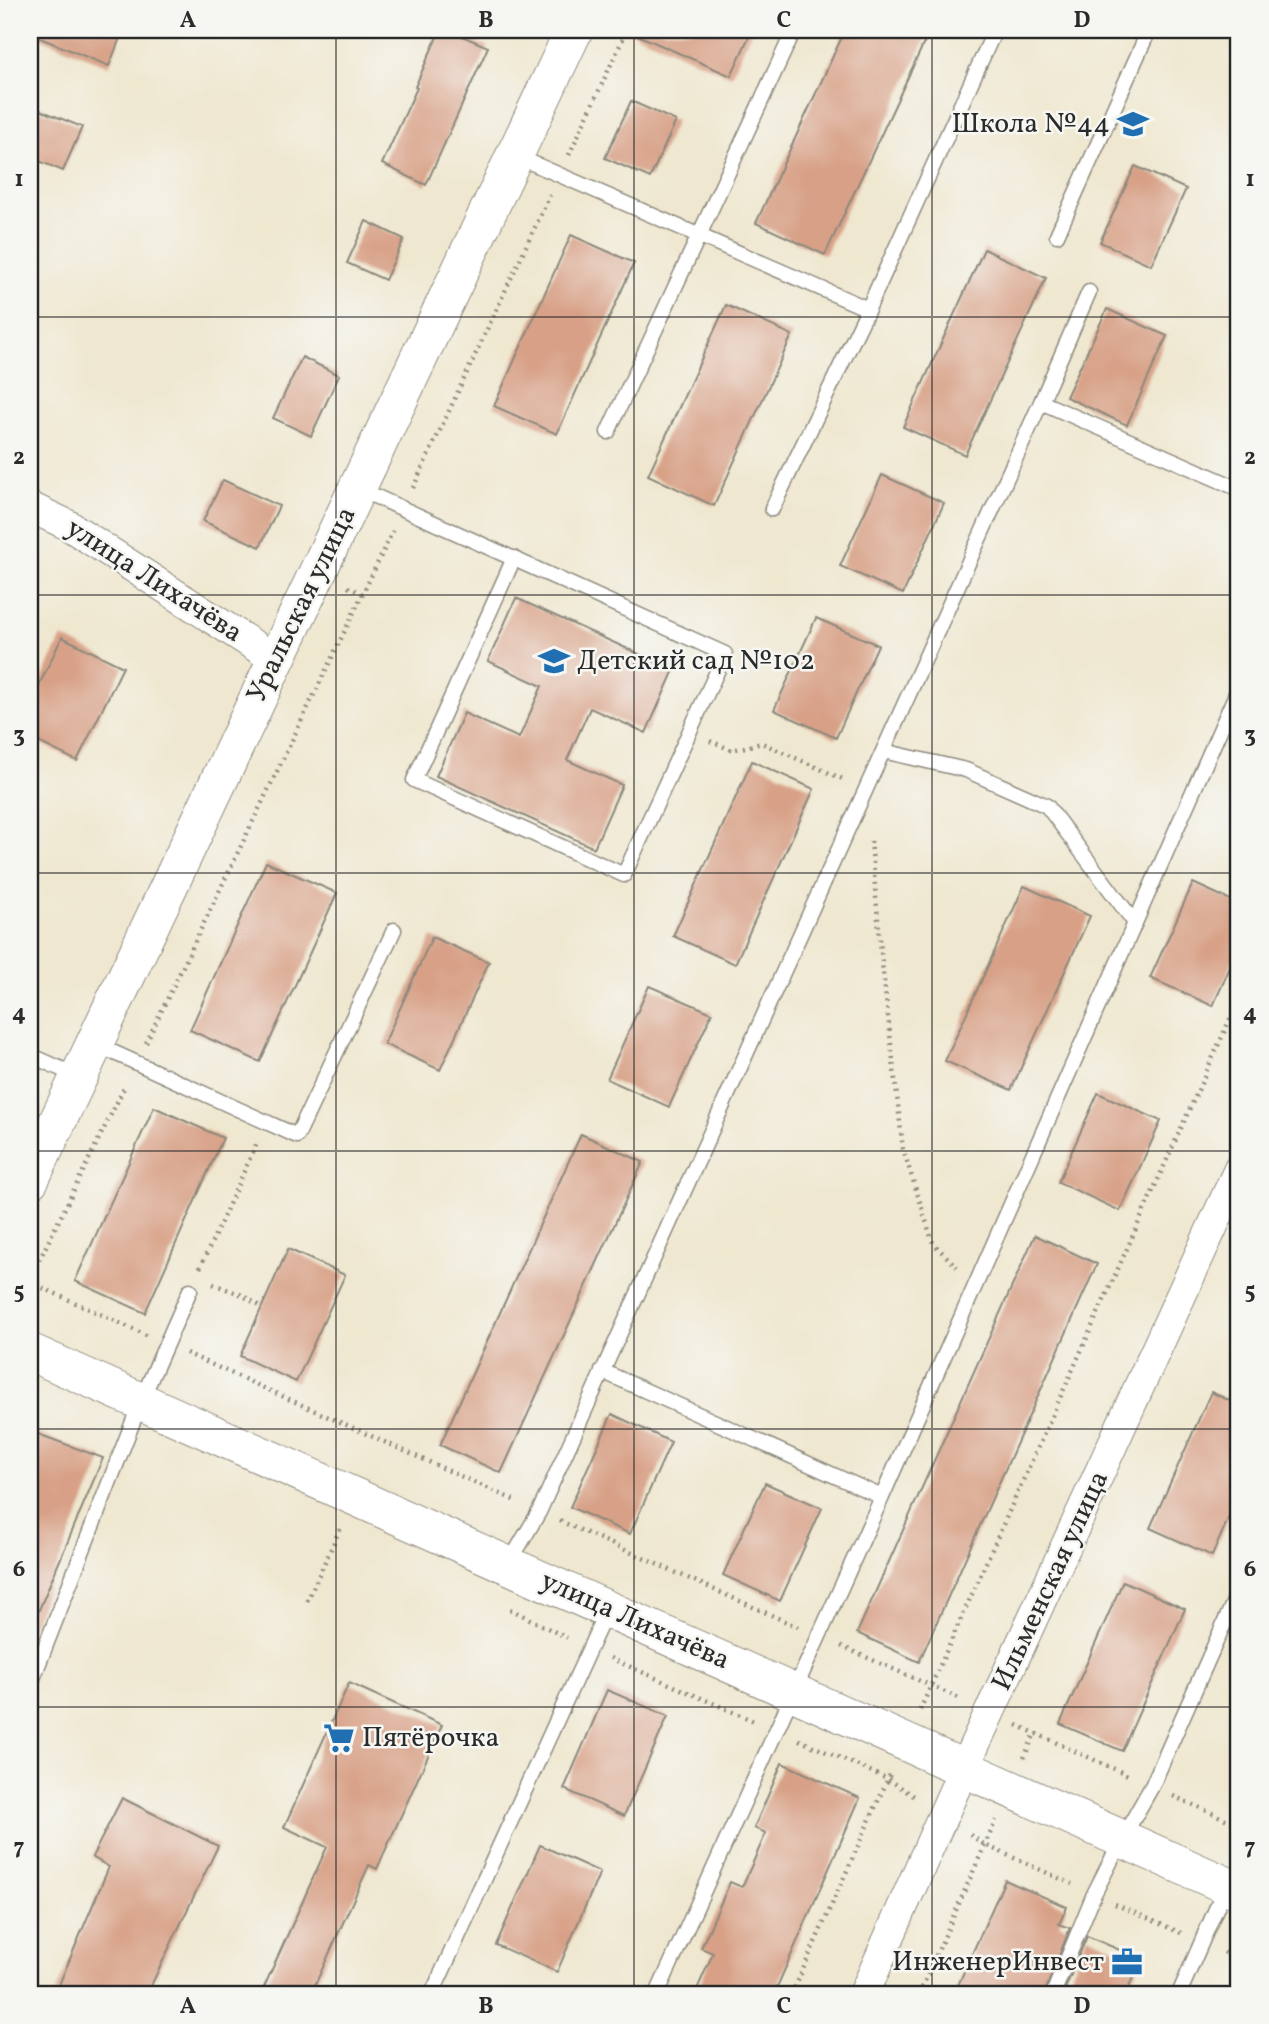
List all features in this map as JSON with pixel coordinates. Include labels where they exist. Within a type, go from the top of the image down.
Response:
[{"type":"street","name":"Уральская улица","points":[[30,1180],[574,30]]},
{"type":"street","name":"улица Лихачёва","points":[[30,507],[68,525],[275,659]]},
{"type":"street","name":"Ильменская улица","points":[[864,1994],[964,1768],[1239,1169]]},
{"type":"street","name":"улица Лихачёва","points":[[30,1352],[1233,1889]]},
{"type":"lane","points":[[608,432],[794,30]]},
{"type":"lane","points":[[772,509],[868,309],[995,30]]},
{"type":"lane","points":[[1057,235],[1149,30]]},
{"type":"lane","points":[[515,155],[868,309]]},
{"type":"lane","points":[[508,1565],[539,1511],[1088,292]]},
{"type":"lane","points":[[1041,401],[1239,489]]},
{"type":"lane","points":[[358,488],[404,508],[514,558],[725,654],[624,875],[414,780],[514,558]]},
{"type":"lane","points":[[657,1994],[882,1496],[1239,687]]},
{"type":"lane","points":[[883,751],[966,770],[1047,806],[1135,923]]},
{"type":"lane","points":[[94,1044],[297,1136],[394,930]]},
{"type":"lane","points":[[30,1055],[78,1077]]},
{"type":"lane","points":[[30,1686],[141,1401],[193,1284]]},
{"type":"lane","points":[[602,1371],[882,1496]]},
{"type":"lane","points":[[1053,1994],[1094,1894],[1152,1786],[1239,1590]]},
{"type":"lane","points":[[432,1994],[607,1609]]},
{"type":"lane","points":[[1179,1994],[1233,1889]]},
{"type":"path","points":[[627,30],[404,508],[30,1281],[1239,1825]]},
{"type":"path","points":[[709,740],[732,750],[762,743],[866,789],[903,1149],[933,1243],[975,1285]]},
{"type":"path","points":[[792,1994],[1239,999]]},
{"type":"path","points":[[261,1307],[240,1294],[193,1284],[266,1123]]},
{"type":"path","points":[[30,1256],[39,1260]]},
{"type":"path","points":[[307,1601],[343,1523]]},
{"type":"path","points":[[503,1605],[589,1650],[888,1779],[985,1845]]},
{"type":"path","points":[[919,1994],[1035,1733]]},
{"type":"building","points":[[30,30],[123,30],[109,66],[30,34]]},
{"type":"building","points":[[440,30],[448,30],[488,47],[426,185],[382,164]]},
{"type":"building","points":[[626,30],[752,30],[731,76]]},
{"type":"building","points":[[845,30],[930,30],[825,255],[756,223]]},
{"type":"building","points":[[631,101],[676,121],[650,178],[605,158]]},
{"type":"building","points":[[40,110],[82,127],[63,171],[30,157],[30,135]]},
{"type":"building","points":[[1135,166],[1186,189],[1151,265],[1100,242]]},
{"type":"building","points":[[366,221],[404,239],[385,280],[347,263]]},
{"type":"building","points":[[571,235],[634,263],[557,434],[494,406]]},
{"type":"building","points":[[984,249],[1046,278],[965,455],[903,427]]},
{"type":"building","points":[[726,305],[792,335],[714,506],[648,475]]},
{"type":"building","points":[[1107,309],[1167,336],[1127,425],[1066,397]]},
{"type":"building","points":[[302,357],[339,375],[311,436],[273,418]]},
{"type":"building","points":[[882,475],[944,503],[903,594],[840,566]]},
{"type":"building","points":[[223,480],[279,506],[260,547],[203,521]]},
{"type":"building","points":[[516,598],[674,670],[646,733],[590,708],[567,760],[622,785],[594,848],[436,776],[464,713],[519,738],[542,686],[488,661]]},
{"type":"building","points":[[816,618],[878,645],[836,738],[774,710]]},
{"type":"building","points":[[62,637],[123,667],[77,761],[30,738],[30,704]]},
{"type":"building","points":[[752,761],[814,789],[735,964],[673,936]]},
{"type":"building","points":[[266,862],[337,893],[260,1062],[190,1030]]},
{"type":"building","points":[[1193,883],[1239,904],[1239,947],[1213,1006],[1150,978]]},
{"type":"building","points":[[1024,886],[1090,916],[1011,1090],[945,1061]]},
{"type":"building","points":[[432,937],[489,962],[440,1070],[384,1044]]},
{"type":"building","points":[[649,986],[712,1013],[669,1107],[607,1079]]},
{"type":"building","points":[[1098,1093],[1161,1121],[1120,1211],[1058,1182]]},
{"type":"building","points":[[154,1107],[223,1138],[145,1313],[75,1281]]},
{"type":"building","points":[[581,1134],[643,1162],[501,1473],[440,1445]]},
{"type":"building","points":[[1035,1235],[1097,1264],[919,1662],[857,1633]]},
{"type":"building","points":[[288,1249],[345,1275],[296,1382],[240,1356]]},
{"type":"building","points":[[1211,1392],[1239,1405],[1239,1494],[1212,1556],[1150,1528]]},
{"type":"building","points":[[612,1414],[671,1442],[630,1534],[570,1507]]},
{"type":"building","points":[[30,1431],[103,1458],[30,1631]]},
{"type":"building","points":[[765,1483],[822,1508],[780,1601],[723,1575]]},
{"type":"building","points":[[1123,1581],[1185,1609],[1122,1751],[1060,1724]]},
{"type":"building","points":[[349,1683],[442,1725],[377,1869],[369,1865],[311,1994],[261,1994],[327,1847],[284,1827]]},
{"type":"building","points":[[607,1690],[668,1716],[624,1816],[564,1789]]},
{"type":"building","points":[[782,1763],[860,1798],[774,1994],[695,1994],[713,1953],[701,1948],[730,1882],[742,1887],[766,1833],[754,1828]]},
{"type":"building","points":[[122,1798],[218,1846],[147,1994],[55,1994],[109,1867],[92,1857]]},
{"type":"building","points":[[540,1845],[600,1872],[557,1972],[496,1945]]},
{"type":"building","points":[[1005,1880],[1067,1907],[1059,1924],[1070,1928],[1044,1994],[954,1994]]},
{"type":"building","points":[[1087,1936],[1141,1959],[1126,1994],[1063,1994]]},
{"type":"place","name":"Школа №44","points":[[1133,124]]},
{"type":"place","name":"Детский сад №102","points":[[554,661]]},
{"type":"place","name":"Пятёрочка","points":[[339,1738]]},
{"type":"place","name":"ИнженерИнвест","points":[[1127,1962]]}]
